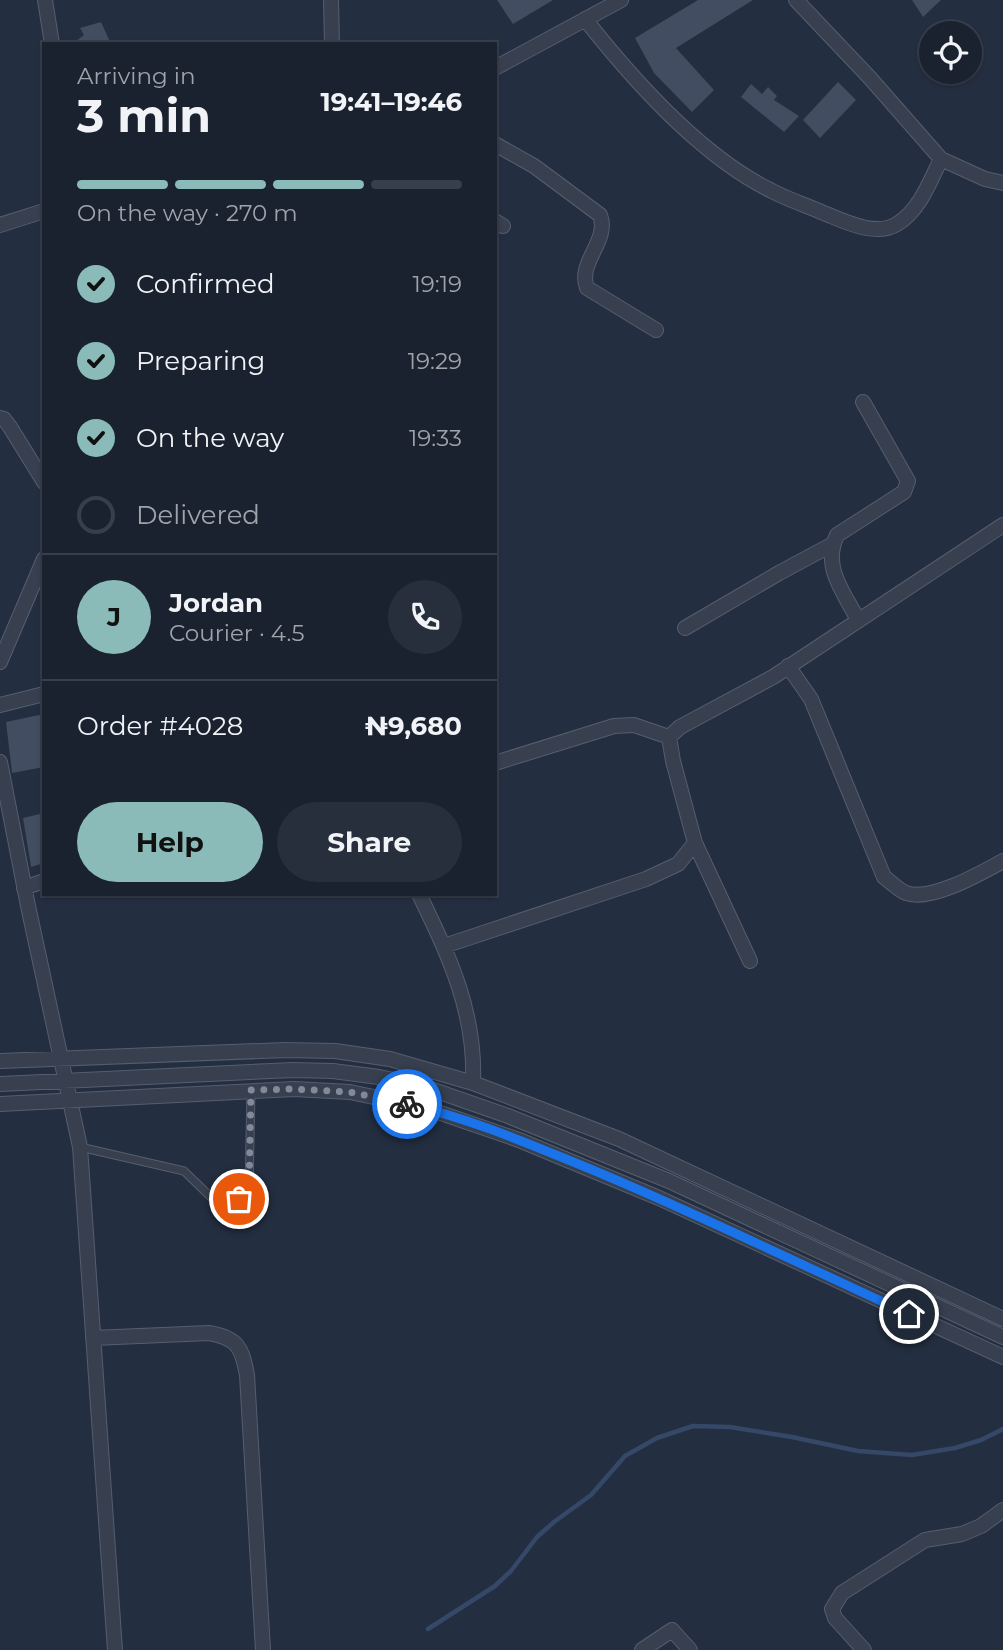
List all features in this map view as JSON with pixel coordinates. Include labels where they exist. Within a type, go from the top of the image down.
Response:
[{"type":"street","points":[[45,0],[52,42]]},
{"type":"street","points":[[331,0],[332,42]]},
{"type":"street","points":[[497,67],[621,0]]},
{"type":"street","points":[[796,0],[870,78],[941,159],[985,179],[1003,183]]},
{"type":"street","points":[[585,19],[619,62],[712,152],[770,191],[853,225],[881,229],[897,224],[920,202],[941,159]]},
{"type":"street","points":[[497,145],[534,166],[600,215],[604,224],[583,280],[587,288],[656,330]]},
{"type":"street","points":[[0,225],[42,212]]},
{"type":"street","points":[[858,620],[830,563],[833,544],[837,535],[904,492],[908,481],[863,402]]},
{"type":"street","points":[[0,418],[10,427],[42,479]]},
{"type":"street","points":[[669,737],[680,727],[788,666],[1003,525]]},
{"type":"street","points":[[685,628],[833,544]]},
{"type":"street","points":[[0,662],[42,564]]},
{"type":"street","points":[[788,666],[811,699],[884,877],[907,894],[923,894],[942,890],[1003,860]]},
{"type":"street","points":[[0,705],[42,694]]},
{"type":"street","points":[[497,762],[614,726],[634,725],[669,737]]},
{"type":"street","points":[[669,737],[695,843],[750,961]]},
{"type":"street","points":[[0,762],[24,888],[80,1147],[115,1650]]},
{"type":"street","points":[[444,946],[646,879],[678,863],[695,843]]},
{"type":"street","points":[[24,888],[42,882]]},
{"type":"street","points":[[420,896],[462,992],[474,1052],[473,1083]]},
{"type":"street","points":[[0,1061],[285,1050],[335,1051],[390,1059],[473,1083],[619,1139],[1003,1319]]},
{"type":"street","points":[[0,1084],[333,1071],[422,1086],[508,1116],[669,1181],[1003,1337]]},
{"type":"street","points":[[0,1104],[294,1089],[350,1092],[426,1108],[519,1140],[659,1198],[1003,1357]]},
{"type":"street","points":[[93,1338],[209,1333],[227,1336],[244,1355],[262,1650]]},
{"type":"street","points":[[864,1650],[835,1618],[832,1609],[842,1593],[925,1539],[962,1534],[981,1526],[1003,1510]]},
{"type":"street","points":[[642,1650],[672,1630],[690,1650]]},
{"type":"lane","points":[[80,1147],[184,1171],[217,1203],[230,1206],[249,1189],[251,1090]]},
{"type":"building","points":[[497,0],[553,0],[513,24]]},
{"type":"building","points":[[698,0],[753,0],[676,48],[714,90],[692,112],[654,73],[635,38]]},
{"type":"building","points":[[912,0],[941,0],[923,17]]},
{"type":"building","points":[[101,22],[110,42],[75,42],[84,35],[80,28]]},
{"type":"building","points":[[838,82],[856,100],[820,138],[803,120]]},
{"type":"building","points":[[751,84],[762,94],[768,87],[777,96],[774,100],[799,116],[784,132],[741,97]]},
{"type":"building","points":[[42,714],[42,767],[12,773],[6,722]]},
{"type":"building","points":[[42,813],[42,864],[31,867],[23,818]]},
{"type":"waterway","points":[[428,1629],[495,1586],[511,1571],[537,1537],[591,1495],[625,1456],[657,1438],[693,1426],[730,1427],[858,1451],[912,1455],[955,1448],[981,1440],[1003,1429]]},
{"type":"way so far","points":[[239,1199],[249,1189],[251,1090],[350,1092],[407,1104]]},
{"type":"route","points":[[407,1104],[519,1140],[659,1198],[909,1314]]}]
